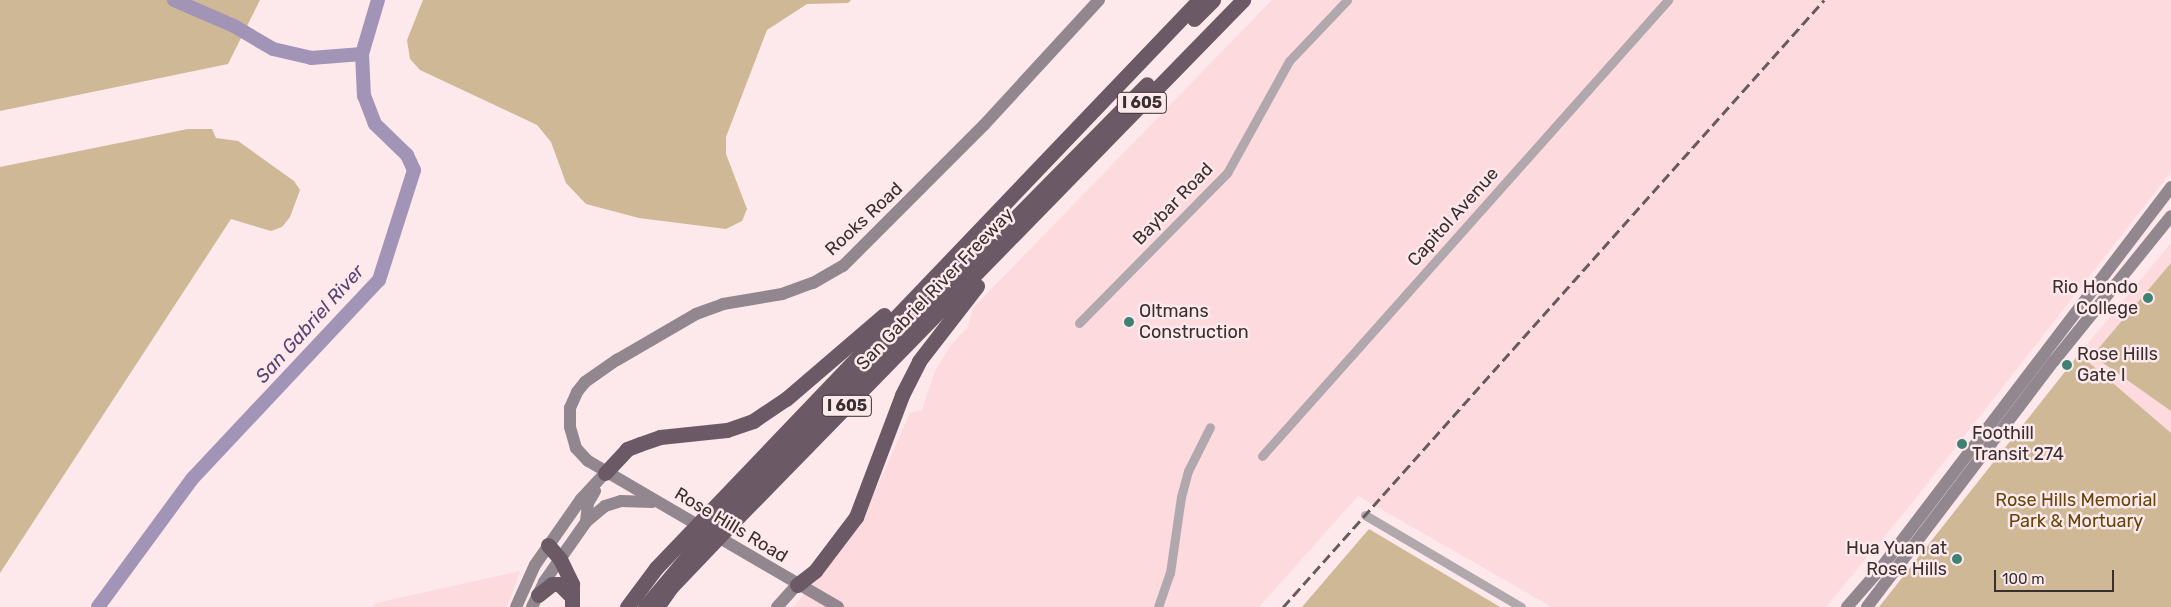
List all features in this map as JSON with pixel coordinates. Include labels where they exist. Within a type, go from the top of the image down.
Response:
[{"type":"highway","name":"San Gabriel River Freeway","points":[[627,607],[656,568],[858,354],[1199,0]]},
{"type":"highway","points":[[858,354],[880,346],[1213,0]]},
{"type":"highway","points":[[645,607],[722,515],[1229,0]]},
{"type":"highway","name":"San Gabriel River Freeway","points":[[657,607],[671,587],[1242,0]]},
{"type":"highway","points":[[797,585],[815,571],[856,517],[902,396],[919,361],[1041,207]]},
{"type":"highway","points":[[605,474],[627,449],[640,444],[660,438],[728,430],[754,421],[786,399],[956,254]]},
{"type":"highway","points":[[548,545],[560,559],[572,584],[572,602]]},
{"type":"highway","points":[[535,601],[552,584],[559,584],[572,602]]},
{"type":"main road","name":"Rooks Road","points":[[605,474],[576,448],[570,427],[570,408],[585,382],[696,314],[724,304],[782,294],[813,283],[843,266],[984,125],[1099,0]]},
{"type":"main road","points":[[1847,607],[1881,568],[2171,187]]},
{"type":"main road","points":[[1867,607],[2054,360],[2171,216]]},
{"type":"main road","name":"Rose Hills Road","points":[[605,474],[673,510],[797,585],[838,607]]},
{"type":"main road","points":[[586,522],[588,503],[605,474]]},
{"type":"main road","points":[[516,607],[535,565],[548,545],[581,499],[605,474]]},
{"type":"main road","points":[[535,601],[560,559],[586,522],[605,506],[621,500],[659,503]]},
{"type":"main road","points":[[1856,607],[1874,585],[1881,568]]},
{"type":"main road","points":[[777,607],[797,585]]},
{"type":"street","name":"Baybar Road","points":[[1079,323],[1227,173],[1289,61],[1347,0]]},
{"type":"street","name":"Capitol Avenue","points":[[1262,456],[1668,0]]},
{"type":"street","points":[[1158,607],[1170,573],[1186,480],[1210,427]]},
{"type":"street","points":[[1365,515],[1521,607]]},
{"type":"shaded area","points":[[1272,0],[2171,0],[2171,172],[1908,508],[1826,607],[1552,607],[1358,496],[1259,607],[793,607],[831,563],[874,494],[910,413],[922,410],[935,371],[951,345],[968,327],[973,308]]},
{"type":"shaded area","name":"Rio Hondo College","points":[[2171,243],[2171,433],[2079,354]]},
{"type":"shaded area","points":[[520,571],[507,607],[373,607],[376,603]]},
{"type":"green space","points":[[0,0],[260,0],[228,64],[0,111]]},
{"type":"green space","points":[[423,0],[851,0],[848,3],[807,4],[767,30],[726,137],[726,154],[747,209],[742,221],[726,229],[639,218],[586,204],[566,183],[551,142],[537,125],[420,70],[410,59],[407,40]]},
{"type":"green space","points":[[188,129],[212,129],[216,138],[238,141],[294,181],[300,190],[290,217],[282,227],[271,231],[231,219],[0,573],[0,167]]},
{"type":"green space","name":"Rio Hondo College","points":[[2171,263],[2171,411],[2099,360],[2098,349]]},
{"type":"green space","name":"Rose Hills Memorial Park & Mortuary","points":[[2079,354],[2171,433],[2171,607],[1879,607]]},
{"type":"green space","points":[[1369,529],[1500,607],[1302,607]]},
{"type":"waterway","points":[[174,0],[234,26],[273,49],[311,58],[362,54]]},
{"type":"waterway","name":"San Gabriel River","points":[[98,607],[192,479],[379,280],[414,170],[407,155],[375,124],[364,96],[362,54],[378,0]]},
{"type":"railway","points":[[1283,607],[1824,0]]},
{"type":"place","name":"Rio Hondo College","points":[[2148,298]]},
{"type":"place","name":"Oltmans Construction","points":[[1129,322]]},
{"type":"place","name":"Rose Hills Gate I","points":[[2067,365]]},
{"type":"place","name":"Foothill Transit 274","points":[[1962,444]]},
{"type":"place","name":"Hua Yuan at Rose Hills","points":[[1957,559]]}]
